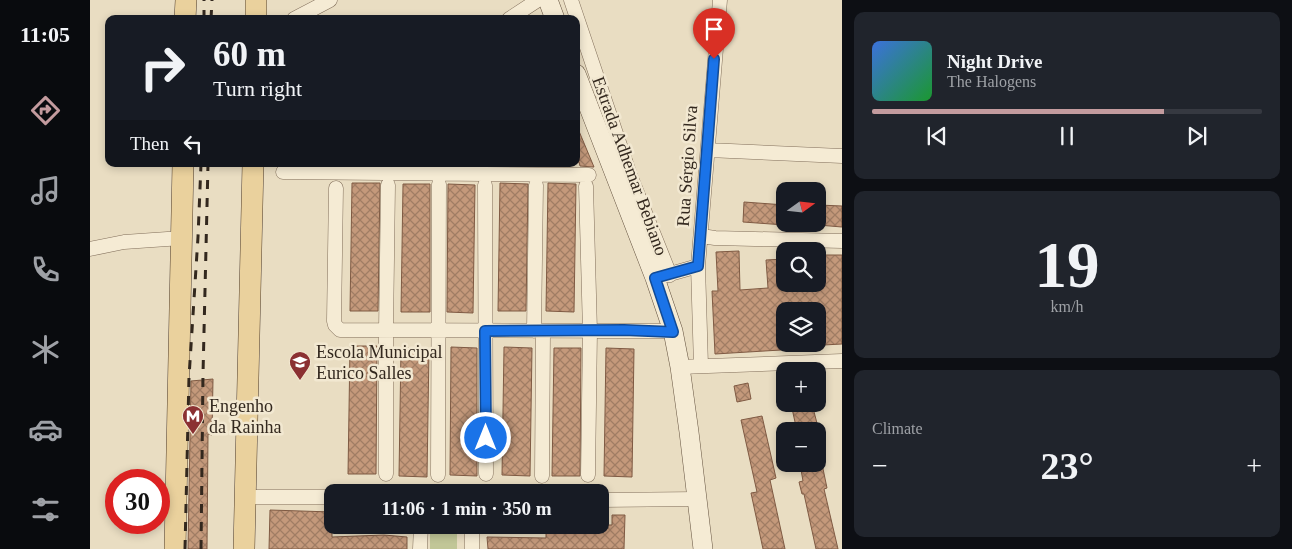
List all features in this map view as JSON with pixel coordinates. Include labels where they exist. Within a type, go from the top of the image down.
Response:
[{"type":"main road","points":[[185,15],[186,0]]},
{"type":"main road","points":[[256,0],[256,15]]},
{"type":"main road","name":"Estrada Adhemar Bebiano","points":[[580,83],[662,276],[680,367],[703,549]]},
{"type":"main road","points":[[175,549],[183,167]]},
{"type":"main road","points":[[244,549],[253,167]]},
{"type":"street","name":"Rua Sérgio Silva","points":[[701,366],[698,266],[720,0]]},
{"type":"street","points":[[523,15],[576,1]]},
{"type":"street","name":"Estrada Adhemar Bebiano","points":[[576,1],[662,276]]},
{"type":"street","points":[[301,15],[323,2]]},
{"type":"street","points":[[708,150],[842,156]]},
{"type":"street","points":[[283,172],[540,175],[588,181],[590,331],[588,476]]},
{"type":"street","points":[[386,474],[387,174]]},
{"type":"street","points":[[540,175],[539,331],[542,476]]},
{"type":"street","points":[[438,184],[438,475]]},
{"type":"street","points":[[485,185],[486,474]]},
{"type":"street","points":[[336,188],[334,321],[340,330],[673,332]]},
{"type":"street","points":[[701,236],[715,238],[842,241]]},
{"type":"street","points":[[90,249],[124,242],[182,238]]},
{"type":"street","points":[[662,276],[698,266]]},
{"type":"street","points":[[680,367],[842,361]]},
{"type":"street","points":[[246,497],[324,497]]},
{"type":"street","points":[[609,500],[698,499]]},
{"type":"street","points":[[420,549],[421,534]]},
{"type":"street","points":[[472,534],[472,549]]},
{"type":"green space","points":[[430,534],[457,534],[457,549],[430,549]]},
{"type":"building","points":[[580,134],[594,167],[580,166]]},
{"type":"building","points":[[352,183],[380,183],[378,311],[350,311]]},
{"type":"building","points":[[500,183],[528,184],[526,311],[498,311]]},
{"type":"building","points":[[548,183],[576,184],[574,312],[546,311]]},
{"type":"building","points":[[403,184],[430,184],[430,312],[401,312]]},
{"type":"building","points":[[448,184],[475,185],[473,313],[447,312]]},
{"type":"building","points":[[744,202],[776,204],[776,224],[743,222]]},
{"type":"building","points":[[826,205],[842,206],[842,227],[826,226]]},
{"type":"building","points":[[739,251],[740,290],[768,288],[766,260],[776,259],[776,292],[826,292],[826,255],[842,255],[842,344],[826,345],[826,302],[776,302],[776,350],[715,354],[712,291],[718,291],[716,252]]},
{"type":"building","points":[[350,346],[377,346],[376,474],[348,474]]},
{"type":"building","points":[[451,347],[477,348],[477,476],[450,475]]},
{"type":"building","points":[[504,347],[532,348],[530,476],[502,475]]},
{"type":"building","points":[[401,348],[429,349],[427,477],[399,476]]},
{"type":"building","points":[[554,348],[581,348],[580,476],[552,476]]},
{"type":"building","points":[[606,348],[634,349],[632,477],[604,476]]},
{"type":"building","points":[[213,379],[212,435],[208,434],[207,549],[188,549],[191,381]]},
{"type":"building","points":[[748,383],[751,399],[737,402],[734,386]]},
{"type":"building","points":[[793,412],[814,412],[817,422],[795,422]]},
{"type":"building","points":[[762,416],[776,478],[770,480],[785,549],[763,549],[751,493],[757,492],[741,420]]},
{"type":"building","points":[[801,472],[824,472],[827,488],[824,489],[838,549],[816,549],[804,494],[802,494],[799,482],[803,481]]},
{"type":"building","points":[[270,510],[324,512],[324,534],[332,534],[332,537],[384,535],[407,537],[407,549],[269,549]]},
{"type":"building","points":[[612,515],[625,515],[624,549],[488,549],[487,537],[546,538],[546,534],[609,534],[609,525],[612,525]]},
{"type":"railway","points":[[204,0],[204,15]]},
{"type":"railway","points":[[211,15],[212,0]]},
{"type":"railway","points":[[185,549],[189,377],[201,167]]},
{"type":"railway","points":[[201,549],[208,167]]},
{"type":"place","name":"Escola Municipal Eurico Salles","points":[[300,381]]},
{"type":"place","name":"Engenho da Rainha","points":[[193,435]]},
{"type":"route","points":[[486,438],[485,331],[624,330],[673,332],[655,278],[698,266],[714,59]]}]
